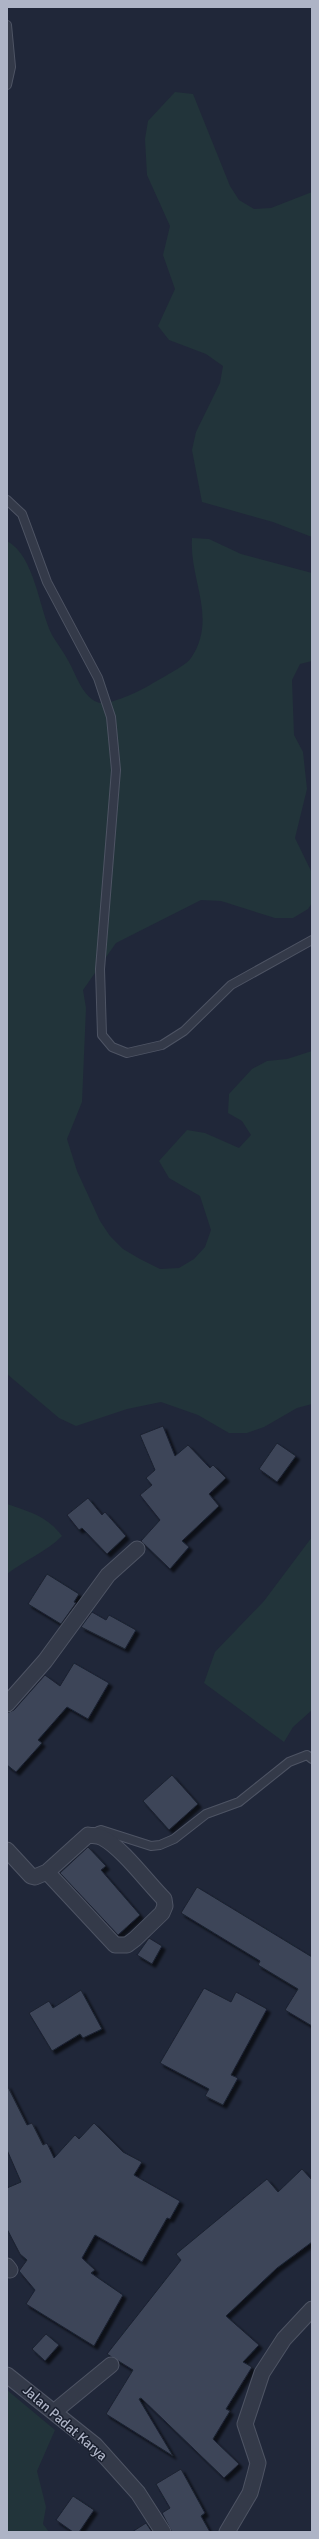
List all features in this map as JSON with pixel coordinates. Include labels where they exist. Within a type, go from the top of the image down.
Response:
[{"type":"street","points":[[7,1704],[45,1661],[108,1575],[137,1549]]},
{"type":"street","points":[[7,1850],[31,1876],[40,1876],[47,1872],[88,1835],[99,1836],[109,1842],[164,1899],[165,1906],[162,1913],[135,1939],[127,1945],[115,1945],[47,1872]]},
{"type":"street","points":[[227,2532],[250,2493],[256,2475],[258,2463],[245,2424],[262,2373],[284,2339],[312,2309]]},
{"type":"street","points":[[55,2411],[111,2365]]},
{"type":"street","name":"Jalan Padat Karya","points":[[7,2375],[55,2411],[95,2445],[138,2493],[163,2532]]},
{"type":"lane","points":[[7,25],[11,67],[7,85]]},
{"type":"lane","points":[[7,500],[19,509],[22,514],[47,582],[98,678],[111,717],[116,770],[100,969],[102,1035],[112,1047],[126,1053],[162,1045],[184,1031],[231,985],[312,940]]},
{"type":"lane","points":[[88,1835],[101,1830],[151,1846],[160,1845],[174,1839],[206,1814],[239,1802],[289,1762],[307,1755],[312,1759]]},
{"type":"shaded area","points":[[175,92],[193,94],[230,186],[239,200],[254,209],[271,208],[312,192],[312,537],[273,522],[202,502],[192,450],[196,432],[220,383],[223,366],[206,354],[169,340],[158,326],[175,289],[163,255],[170,226],[147,175],[145,139],[148,121]]},
{"type":"shaded area","points":[[192,538],[209,539],[241,554],[312,573],[312,661],[300,664],[292,680],[294,735],[303,752],[307,789],[295,838],[312,873],[312,903],[308,909],[293,918],[275,918],[221,901],[201,900],[116,943],[83,990],[86,1008],[82,1102],[67,1139],[77,1171],[100,1221],[110,1236],[123,1249],[160,1269],[179,1268],[194,1259],[205,1247],[211,1230],[200,1196],[169,1178],[159,1161],[187,1130],[205,1133],[239,1148],[251,1135],[242,1121],[228,1113],[229,1094],[252,1069],[267,1061],[287,1059],[312,1051],[312,1404],[297,1408],[264,1427],[247,1433],[229,1433],[198,1415],[161,1402],[127,1409],[76,1426],[59,1418],[7,1374],[7,541],[16,548],[24,558],[35,584],[47,624],[52,635],[67,658],[81,687],[92,700],[102,703],[124,698],[139,691],[178,668],[191,658],[199,643],[202,628],[200,599],[192,554]]},
{"type":"shaded area","points":[[7,1504],[31,1512],[44,1519],[62,1536],[49,1547],[7,1574]]},
{"type":"shaded area","points":[[312,1537],[312,1710],[293,1727],[284,1742],[204,1683],[215,1652],[264,1601]]},
{"type":"shaded area","points":[[7,2390],[55,2430],[37,2471],[46,2507],[43,2524],[49,2532],[7,2532]]},
{"type":"building","points":[[163,1426],[175,1456],[188,1445],[210,1468],[213,1465],[226,1478],[209,1494],[219,1506],[182,1541],[189,1547],[170,1569],[141,1541],[160,1520],[140,1495],[152,1485],[146,1478],[155,1470],[140,1435]]},
{"type":"building","points":[[277,1443],[296,1456],[277,1482],[259,1469]]},
{"type":"building","points":[[88,1498],[102,1515],[105,1512],[126,1536],[107,1554],[82,1528],[79,1530],[67,1515]]},
{"type":"building","points":[[47,1574],[79,1594],[74,1602],[76,1603],[61,1624],[28,1604]]},
{"type":"building","points":[[92,1612],[106,1620],[109,1615],[136,1630],[125,1649],[81,1627]]},
{"type":"building","points":[[74,1663],[109,1683],[88,1719],[67,1707],[38,1740],[42,1743],[16,1772],[7,1765],[7,1713],[14,1710],[45,1675],[60,1686]]},
{"type":"building","points":[[172,1775],[198,1804],[169,1830],[143,1801]]},
{"type":"building","points":[[88,1847],[106,1866],[101,1870],[140,1915],[118,1935],[60,1873]]},
{"type":"building","points":[[197,1887],[312,1957],[312,2026],[285,2010],[298,1989],[258,1965],[260,1961],[181,1913]]},
{"type":"building","points":[[149,1938],[162,1946],[152,1964],[137,1955]]},
{"type":"building","points":[[204,1988],[231,2002],[236,1992],[267,2009],[231,2075],[238,2078],[223,2105],[205,2096],[209,2089],[160,2063]]},
{"type":"building","points":[[81,1990],[102,2029],[83,2038],[80,2034],[52,2051],[29,2013],[49,2001],[53,2008]]},
{"type":"building","points":[[7,2085],[27,2125],[32,2123],[43,2145],[47,2143],[54,2158],[75,2135],[79,2139],[94,2123],[123,2152],[142,2162],[134,2175],[180,2201],[170,2219],[167,2218],[142,2262],[95,2235],[82,2258],[95,2270],[91,2273],[123,2295],[94,2346],[26,2304],[35,2290],[19,2271],[27,2260],[20,2254],[7,2229],[7,2188],[21,2182],[7,2150]]},
{"type":"building","points":[[302,2169],[312,2180],[312,2242],[277,2268],[226,2316],[259,2345],[243,2362],[252,2367],[226,2409],[230,2411],[213,2439],[239,2464],[224,2478],[141,2398],[139,2399],[173,2456],[106,2414],[133,2370],[107,2354],[181,2260],[176,2254],[267,2179],[278,2192]]},
{"type":"building","points":[[46,2334],[59,2345],[45,2361],[32,2349]]},
{"type":"building","points":[[181,2469],[205,2513],[201,2516],[210,2532],[172,2532],[162,2513],[170,2508],[156,2484]]},
{"type":"building","points":[[73,2496],[94,2510],[79,2532],[73,2532],[56,2520]]},
{"type":"building","points":[[146,2523],[152,2532],[132,2532]]}]
